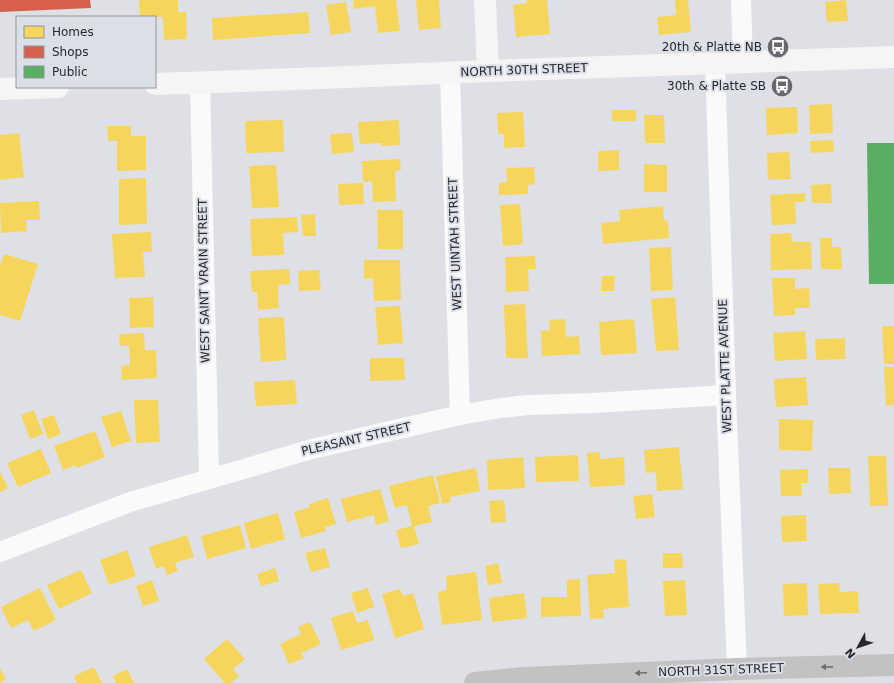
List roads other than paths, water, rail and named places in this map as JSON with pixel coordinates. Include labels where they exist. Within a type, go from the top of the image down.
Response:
[{"type":"main road","points":[[485,0],[488,71]]},
{"type":"main road","name":"NORTH 30TH STREET","points":[[156,84],[894,57]]},
{"type":"main road","points":[[0,89],[29,88]]},
{"type":"main road","name":"NORTH 31ST STREET","points":[[476,683],[524,678],[738,669],[894,665]]},
{"type":"street","points":[[741,0],[743,62]]},
{"type":"street","name":"WEST PLATTE AVENUE","points":[[715,64],[726,395],[738,669]]},
{"type":"street","name":"WEST UINTAH STREET","points":[[450,73],[460,415]]},
{"type":"street","name":"WEST SAINT VRAIN STREET","points":[[200,83],[209,478]]},
{"type":"street","name":"PLEASANT STREET","points":[[0,552],[130,502],[209,478],[312,449],[460,415],[529,405],[593,403],[726,395]]},
{"type":"place","name":"20th & Platte NB","points":[[778,47]]},
{"type":"place","name":"30th & Platte SB","points":[[782,86]]}]
